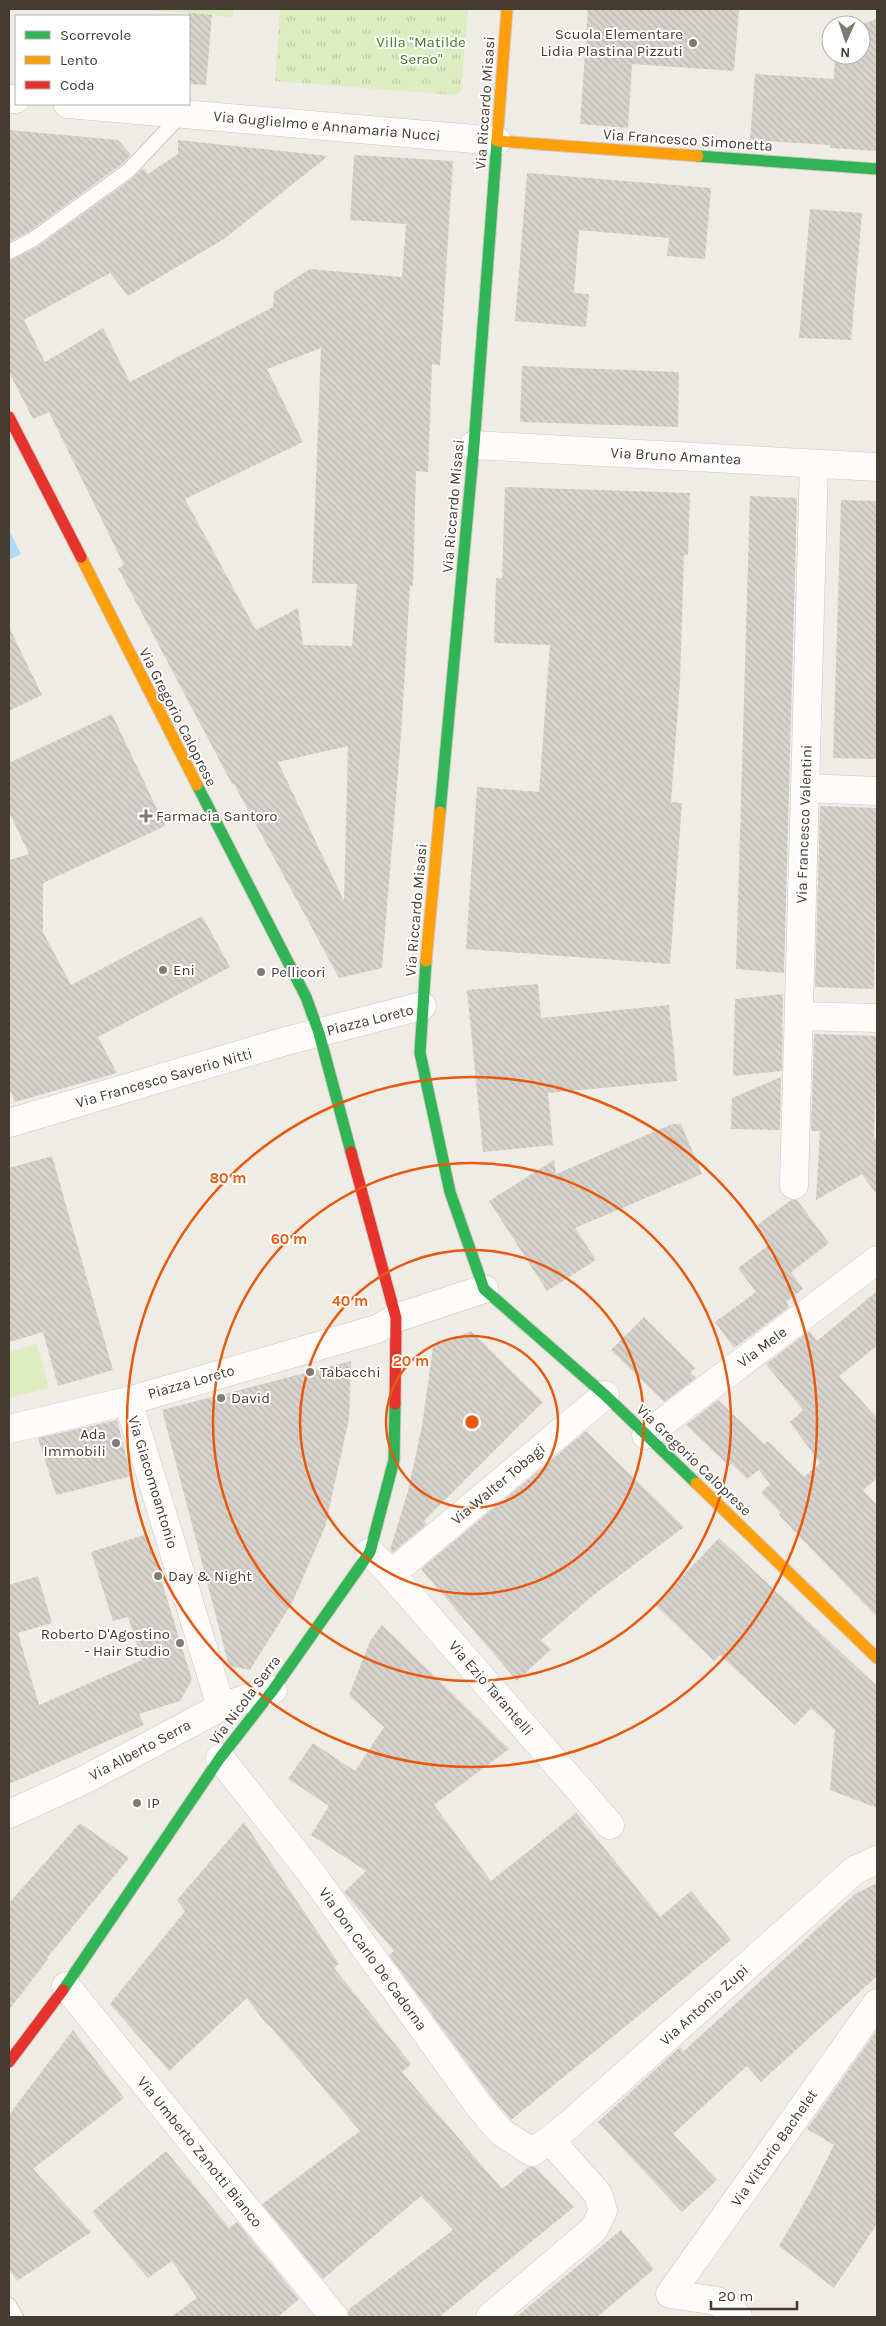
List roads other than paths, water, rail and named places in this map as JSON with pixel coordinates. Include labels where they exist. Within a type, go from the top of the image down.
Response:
[{"type":"street","name":"Via Riccardo Misasi","points":[[422,1006],[474,445],[507,9]]},
{"type":"street","name":"Via Guglielmo e Annamaria Nucci","points":[[80,105],[497,141]]},
{"type":"street","name":"Via Francesco Simonetta","points":[[497,141],[877,169]]},
{"type":"street","name":"Via Gregorio Caloprese","points":[[9,417],[306,997],[318,1033]]},
{"type":"street","name":"Via Bruno Amantea","points":[[474,445],[877,467]]},
{"type":"street","name":"Via Francesco Valentini","points":[[794,1185],[814,464]]},
{"type":"street","points":[[806,788],[877,791]]},
{"type":"street","name":"Piazza Loreto","points":[[9,1429],[128,1401],[377,1330],[396,1318],[484,1289],[450,1192],[442,1162],[420,1053],[422,1006],[318,1033],[396,1318]]},
{"type":"street","points":[[799,1016],[877,1018]]},
{"type":"street","name":"Via Francesco Saverio Nitti","points":[[9,1123],[318,1033]]},
{"type":"street","name":"Via Mele","points":[[646,1435],[877,1260]]},
{"type":"street","name":"Via Gregorio Caloprese","points":[[484,1289],[605,1395],[877,1658]]},
{"type":"street","name":"Via Nicola Serra","points":[[9,2062],[66,1986],[220,1758],[272,1690],[370,1552],[394,1460],[396,1318]]},
{"type":"street","name":"Via Walter Tobagi","points":[[391,1574],[605,1395]]},
{"type":"street","name":"Via Giacomoantonio","points":[[128,1401],[221,1707]]},
{"type":"street","name":"Via Ezio Tarantelli","points":[[370,1552],[610,1825]]},
{"type":"street","name":"Via Alberto Serra","points":[[9,1814],[82,1781],[221,1707],[272,1690]]},
{"type":"street","name":"Via Don Carlo De Cadorna","points":[[220,1758],[309,1870],[479,2106],[501,2132],[541,2146],[598,2194],[603,2211],[594,2229],[490,2317]]},
{"type":"street","name":"Via Antonio Zupi","points":[[541,2146],[854,1870],[877,1860]]},
{"type":"street","name":"Via Umberto Zanotti Bianco","points":[[66,1986],[331,2316]]},
{"type":"street","name":"Via Vittorio Bachelet","points":[[738,2317],[717,2301],[670,2294],[877,2003]]},
{"type":"lane","points":[[9,252],[32,240],[128,171],[183,114]]},
{"type":"lane","points":[[9,2305],[16,2317]]},
{"type":"water","points":[[9,530],[21,554],[9,560]]},
{"type":"place","name":"Scuola Elementare Lidia Plastina Pizzuti","points":[[693,43]]},
{"type":"place","name":"Farmacia Santoro","points":[[146,816]]},
{"type":"place","name":"Eni","points":[[163,970]]},
{"type":"place","name":"Pellicori","points":[[261,972]]},
{"type":"place","name":"Tabacchi","points":[[310,1372]]},
{"type":"place","name":"David","points":[[221,1398]]},
{"type":"place","name":"Ada Immobili","points":[[116,1443]]},
{"type":"place","name":"Day & Night","points":[[158,1576]]},
{"type":"place","name":"Roberto D'Agostino - Hair Studio","points":[[180,1643]]},
{"type":"place","name":"IP","points":[[137,1803]]},
{"type":"park label","name":"Villa \"Matilde Serao\"","points":[[421,50]]}]
